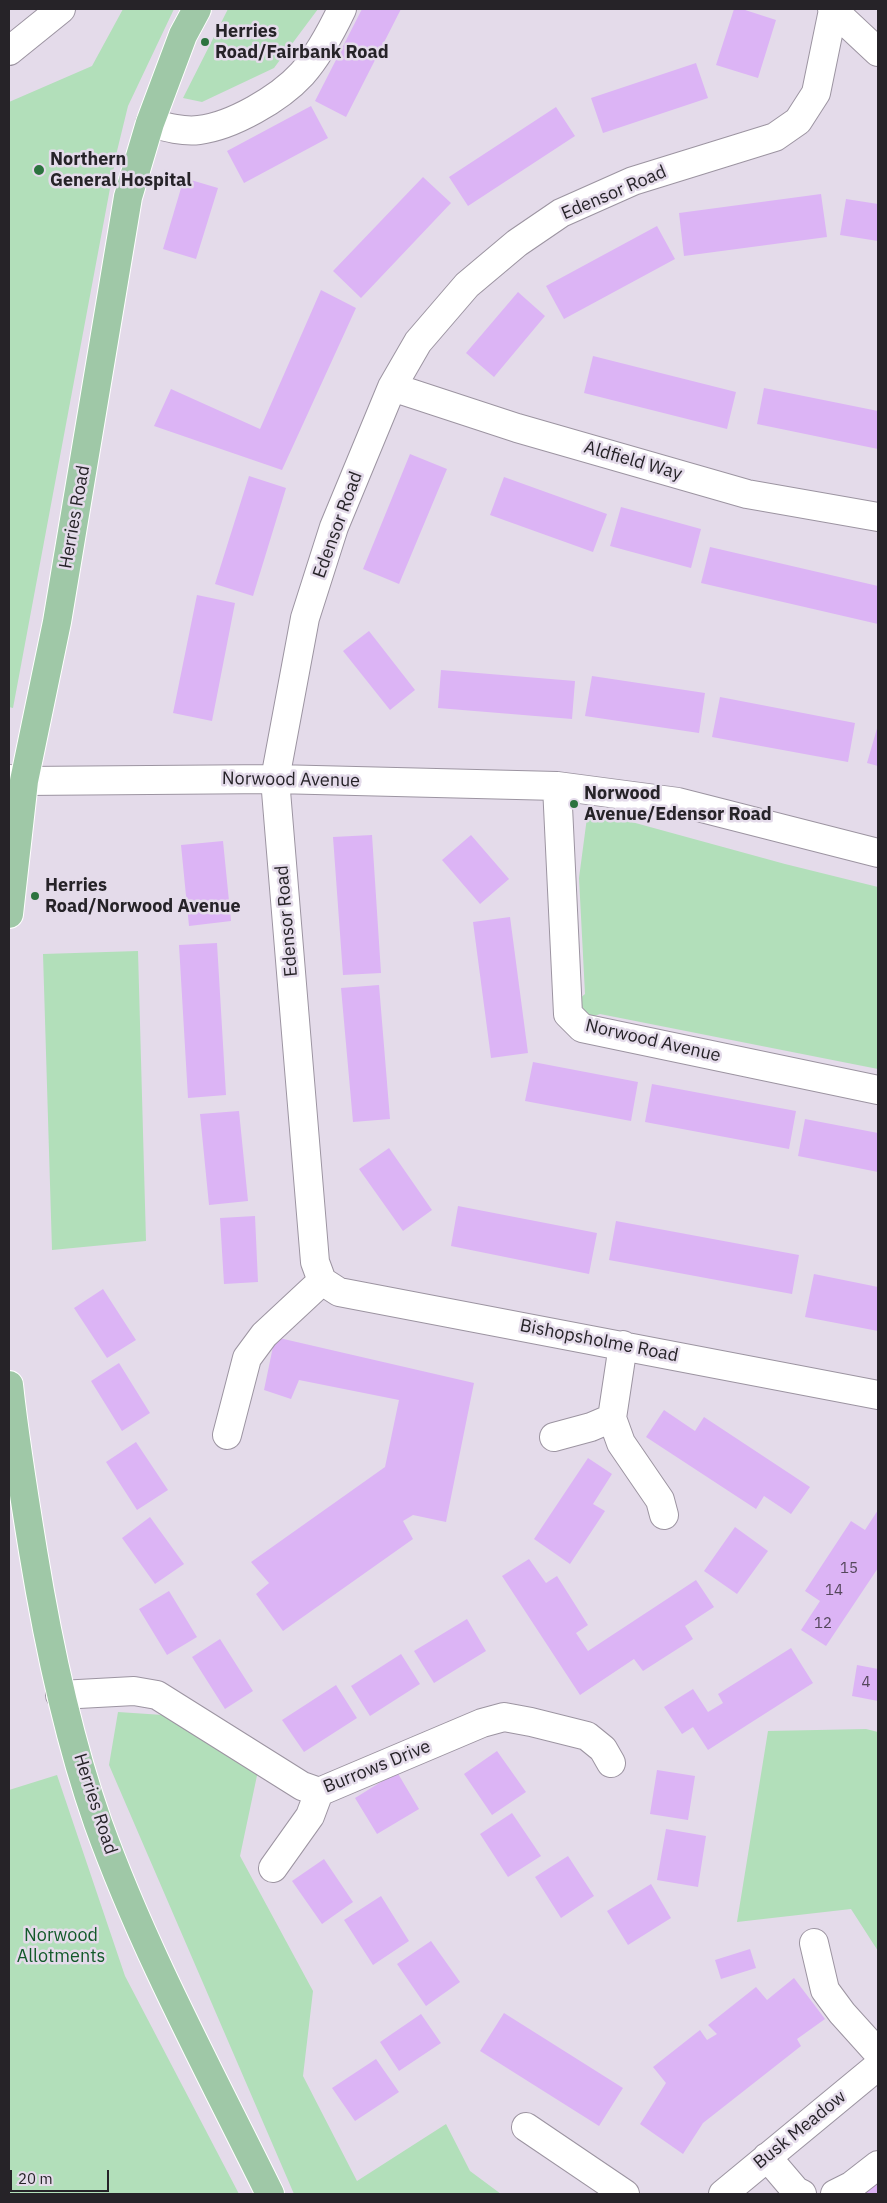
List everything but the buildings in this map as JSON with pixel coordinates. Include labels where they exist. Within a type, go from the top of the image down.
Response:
[{"type":"main road","name":"Herries Road","points":[[9,914],[17,780],[56,622],[128,197],[150,123],[184,36],[197,9]]},
{"type":"main road","name":"Herries Road","points":[[9,1385],[18,1463],[60,1695],[98,1823],[143,1935],[270,2194]]},
{"type":"street","points":[[9,51],[61,9]]},
{"type":"street","points":[[150,123],[170,128],[197,130],[226,124],[265,104],[301,75],[330,35],[342,9]]},
{"type":"street","points":[[832,9],[878,52]]},
{"type":"street","name":"Edensor Road","points":[[322,1281],[315,1262],[275,779],[306,618],[334,527],[392,387],[418,342],[467,285],[517,243],[561,213],[634,181],[775,136],[798,121],[816,93],[832,9]]},
{"type":"street","name":"Aldfield Way","points":[[392,387],[517,428],[747,494],[878,517]]},
{"type":"street","name":"Norwood Avenue","points":[[17,780],[275,779],[557,786],[678,802],[878,853]]},
{"type":"street","name":"Norwood Avenue","points":[[557,786],[568,1014],[582,1028],[878,1090]]},
{"type":"street","points":[[227,1435],[247,1358],[264,1335],[322,1281]]},
{"type":"street","name":"Bishopsholme Road","points":[[322,1281],[339,1292],[878,1395]]},
{"type":"street","points":[[623,1345],[612,1418],[621,1444],[660,1500],[664,1515]]},
{"type":"street","points":[[554,1437],[591,1427],[612,1418]]},
{"type":"street","name":"Burrows Drive","points":[[60,1695],[134,1691],[157,1695],[302,1786],[318,1792],[482,1723],[504,1717],[586,1736],[603,1749],[611,1763]]},
{"type":"street","points":[[273,1868],[310,1816],[318,1792]]},
{"type":"street","points":[[814,1943],[826,1990],[842,2013],[878,2053]]},
{"type":"street","name":"Busk Meadow","points":[[723,2194],[878,2066]]},
{"type":"street","points":[[526,2127],[625,2194]]},
{"type":"street","points":[[767,2157],[796,2191],[802,2194]]},
{"type":"street","points":[[835,2194],[850,2186],[878,2165]]},
{"type":"green space","points":[[123,9],[174,9],[128,106],[117,151],[13,708],[9,707],[9,102],[92,66]]},
{"type":"green space","points":[[228,9],[318,9],[274,68],[202,102],[183,98]]},
{"type":"green space","points":[[588,810],[785,864],[878,887],[878,1069],[600,1014],[589,1018],[578,1000],[585,994],[579,878]]},
{"type":"green space","points":[[138,951],[146,1241],[52,1250],[43,954]]},
{"type":"green space","points":[[118,1712],[163,1715],[259,1766],[240,1856],[313,1991],[303,2076],[357,2181],[446,2124],[470,2171],[501,2194],[294,2194],[109,1765]]},
{"type":"green space","points":[[866,1729],[878,1732],[878,1951],[851,1909],[737,1922],[768,1731]]},
{"type":"green space","name":"Norwood Allotments","points":[[57,1775],[125,1976],[239,2194],[9,2194],[9,1790]]},
{"type":"place","name":"Herries Road/Fairbank Road","points":[[205,42]]},
{"type":"place","name":"Northern General Hospital","points":[[39,170]]},
{"type":"place","name":"Norwood Avenue/Edensor Road","points":[[574,804]]},
{"type":"place","name":"Herries Road/Norwood Avenue","points":[[35,896]]}]
